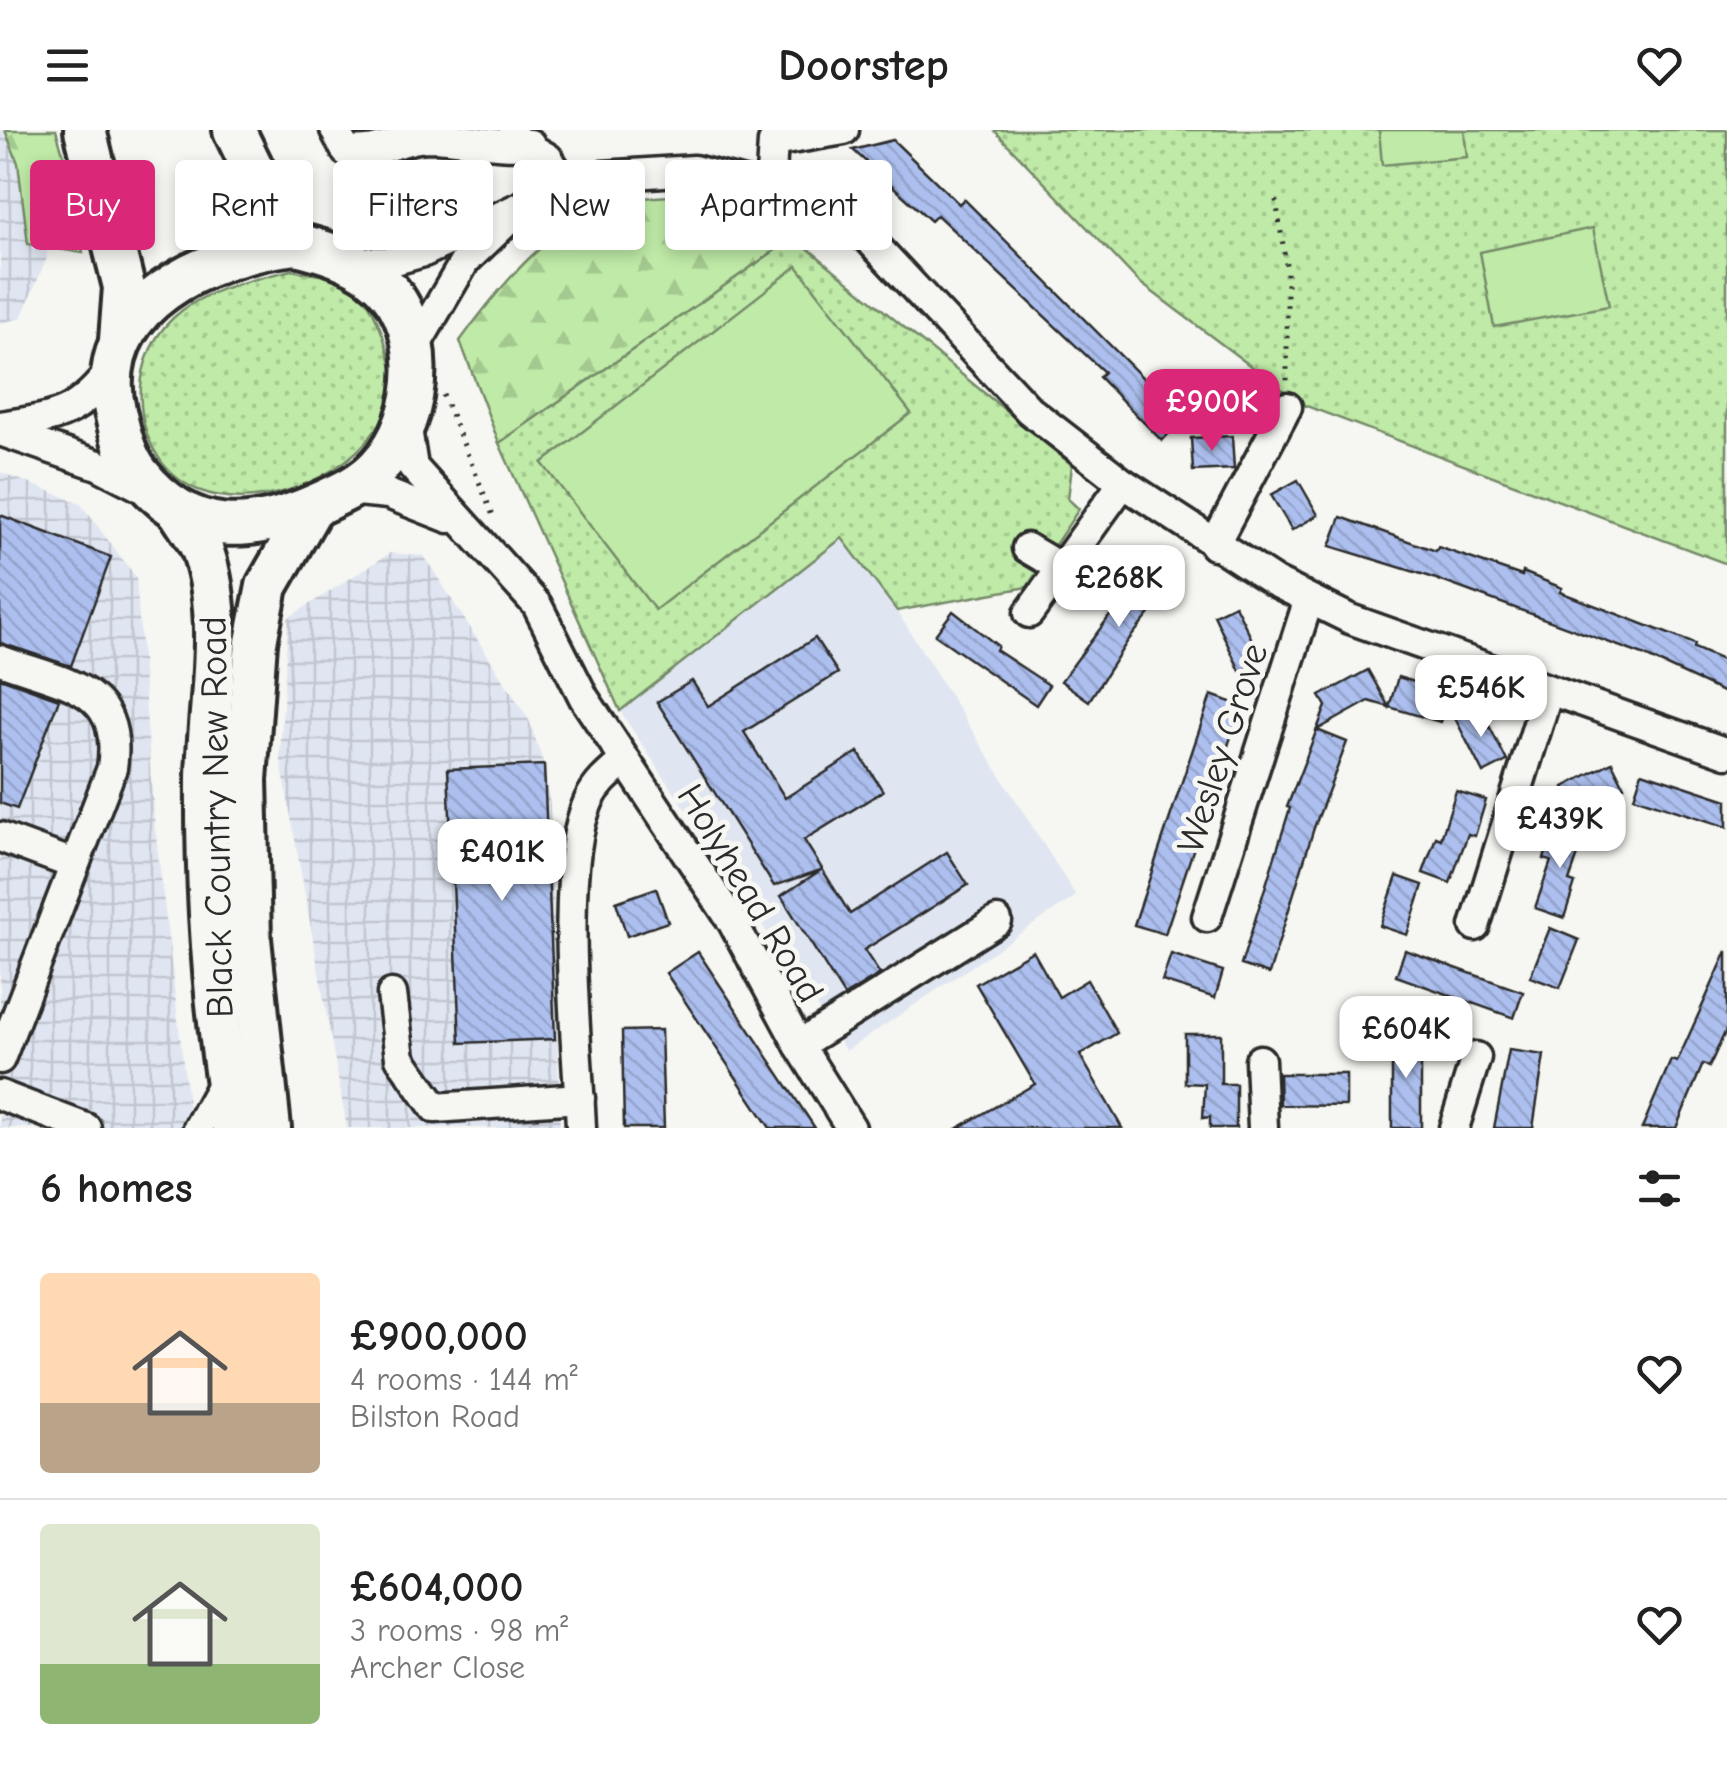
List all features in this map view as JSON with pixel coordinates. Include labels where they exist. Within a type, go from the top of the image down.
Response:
[{"type":"highway","points":[[85,130],[124,287],[113,403],[122,439],[135,468],[169,504],[202,520],[259,526],[331,498],[380,466],[406,420],[415,353],[375,277],[347,261],[313,250]]},
{"type":"highway","points":[[245,136],[254,160]]},
{"type":"highway","points":[[116,356],[147,302],[168,286],[248,250]]},
{"type":"highway","name":"Black Country New Road","points":[[270,1128],[250,940],[246,780],[256,642],[267,586],[331,498]]},
{"type":"highway","name":"Black Country New Road","points":[[169,504],[202,550],[210,582],[208,817],[213,963],[234,1128]]},
{"type":"street","points":[[335,130],[346,151],[378,140],[430,137],[502,148],[530,144]]},
{"type":"street","points":[[496,130],[530,144],[549,160]]},
{"type":"street","points":[[768,136],[844,130]]},
{"type":"street","points":[[347,261],[403,259],[513,210]]},
{"type":"street","points":[[415,353],[465,262],[513,215]]},
{"type":"street","points":[[878,250],[1029,410],[1123,483],[1308,602],[1548,692],[1727,753]]},
{"type":"street","points":[[0,428],[43,419],[86,402],[116,356]]},
{"type":"street","points":[[1214,545],[1287,407]]},
{"type":"street","name":"Holyhead Road","points":[[406,420],[413,466],[488,538],[520,617],[584,698],[732,921],[799,1045],[851,1128]]},
{"type":"street","points":[[0,428],[98,465],[169,504]]},
{"type":"street","points":[[1029,612],[1123,483]]},
{"type":"street","points":[[331,498],[388,494],[431,508],[488,538]]},
{"type":"street","points":[[1027,548],[1061,568]]},
{"type":"street","name":"Wesley Grove","points":[[1206,917],[1308,602]]},
{"type":"street","points":[[0,660],[77,689],[98,702],[112,718],[116,738],[112,768],[0,1059]]},
{"type":"street","points":[[1476,926],[1548,692]]},
{"type":"street","points":[[581,1128],[572,878],[588,801],[600,781],[624,761]]},
{"type":"street","points":[[0,837],[73,864]]},
{"type":"street","points":[[799,1045],[997,921]]},
{"type":"street","points":[[392,994],[400,1058],[432,1118],[580,1098]]},
{"type":"street","points":[[1454,1128],[1476,1057]]},
{"type":"street","points":[[1260,1060],[1262,1128]]},
{"type":"street","points":[[198,1128],[225,1079]]},
{"type":"street","points":[[0,1095],[86,1128]]},
{"type":"path","points":[[1276,200],[1288,271],[1287,407]]},
{"type":"path","points":[[415,353],[450,404],[488,538]]},
{"type":"shaded area","points":[[0,130],[38,130],[40,160],[30,160],[30,250],[46,250],[47,258],[21,318],[0,323]]},
{"type":"shaded area","points":[[0,472],[80,503],[136,577],[154,819],[191,1128],[0,1128]]},
{"type":"shaded area","points":[[843,538],[897,611],[1076,896],[846,1051],[620,711]]},
{"type":"shaded area","points":[[390,553],[424,556],[529,720],[544,765],[550,805],[560,1128],[347,1128],[280,756],[288,618]]},
{"type":"green space","points":[[5,130],[56,130],[65,160],[30,160],[30,244],[28,244],[18,163]]},
{"type":"green space","points":[[994,130],[1727,130],[1727,564],[1301,404],[1138,281]]},
{"type":"green space","points":[[1379,130],[1464,130],[1467,157],[1382,165]]},
{"type":"green space","points":[[665,196],[665,250],[775,250],[499,443],[460,341],[513,275],[539,250],[645,250],[645,198]]},
{"type":"green space","points":[[1593,228],[1609,306],[1494,327],[1480,252]]},
{"type":"green space","points":[[775,250],[810,250],[1072,465],[1068,499],[1079,509],[1027,587],[897,611],[842,538],[620,711],[499,443]]},
{"type":"green space","points":[[797,266],[911,413],[655,610],[542,463]]},
{"type":"green space","points":[[291,270],[343,282],[366,300],[390,360],[393,388],[389,407],[376,431],[357,451],[308,483],[252,497],[224,497],[198,490],[176,477],[159,458],[148,436],[141,386],[146,361],[173,318],[199,299]]},
{"type":"building","points":[[893,140],[959,204],[964,199],[1183,418],[1162,441],[1099,377],[1104,372],[937,215],[931,221],[892,186],[892,160],[864,160],[853,150]]},
{"type":"building","points":[[1232,436],[1234,469],[1193,471],[1191,438]]},
{"type":"building","points":[[1298,480],[1318,515],[1292,530],[1271,495]]},
{"type":"building","points":[[0,515],[111,557],[71,666],[0,643]]},
{"type":"building","points":[[1341,517],[1436,551],[1438,547],[1522,576],[1523,572],[1562,588],[1560,592],[1695,644],[1694,648],[1727,662],[1727,694],[1643,655],[1428,576],[1330,546]]},
{"type":"building","points":[[1153,558],[1178,579],[1127,642],[1089,701],[1061,681]]},
{"type":"building","points":[[1235,605],[1262,660],[1240,671],[1214,615]]},
{"type":"building","points":[[953,611],[998,646],[996,650],[1049,685],[1036,705],[935,635]]},
{"type":"building","points":[[815,638],[838,673],[744,732],[785,798],[858,752],[883,791],[804,840],[850,914],[947,852],[968,885],[864,950],[880,974],[844,996],[781,896],[821,870],[774,886],[657,702],[692,681],[708,706]]},
{"type":"building","points":[[1368,670],[1389,707],[1369,701],[1317,730],[1347,742],[1314,828],[1269,974],[1241,965],[1290,808],[1287,807],[1326,706],[1320,696]]},
{"type":"building","points":[[1398,677],[1449,692],[1440,722],[1389,707]]},
{"type":"building","points":[[0,678],[59,699],[17,809],[0,803]]},
{"type":"building","points":[[1211,695],[1239,705],[1239,713],[1165,934],[1134,925]]},
{"type":"building","points":[[1479,706],[1507,761],[1483,773],[1455,718]]},
{"type":"building","points":[[1612,762],[1624,786],[1576,810],[1564,787]]},
{"type":"building","points":[[544,765],[555,1039],[460,1043],[448,769]]},
{"type":"building","points":[[1642,772],[1727,800],[1727,827],[1634,797]]},
{"type":"building","points":[[1456,791],[1486,800],[1475,836],[1468,834],[1450,883],[1423,873],[1436,837],[1441,839]]},
{"type":"building","points":[[1555,825],[1585,835],[1569,881],[1575,883],[1564,918],[1535,908],[1551,861],[1544,859]]},
{"type":"building","points":[[1397,876],[1423,885],[1407,935],[1380,926]]},
{"type":"building","points":[[656,888],[668,922],[627,936],[616,902]]},
{"type":"building","points":[[1550,928],[1579,940],[1560,988],[1530,977]]},
{"type":"building","points":[[1405,950],[1523,992],[1514,1018],[1396,976]]},
{"type":"building","points":[[1033,951],[1059,997],[1087,980],[1117,1033],[1080,1055],[1122,1128],[958,1128],[1035,1084],[976,984]]},
{"type":"building","points":[[1727,951],[1727,1028],[1709,1067],[1703,1064],[1676,1128],[1642,1128],[1671,1060],[1677,1062]]},
{"type":"building","points":[[698,952],[815,1128],[770,1128],[666,973]]},
{"type":"building","points":[[1171,954],[1223,971],[1215,998],[1162,981]]},
{"type":"building","points":[[661,1030],[664,1128],[624,1128],[622,1031]]},
{"type":"building","points":[[1185,1034],[1221,1034],[1221,1084],[1236,1084],[1236,1128],[1210,1128],[1210,1117],[1203,1118],[1205,1084],[1185,1083]]},
{"type":"building","points":[[1392,1034],[1421,1034],[1421,1128],[1392,1128]]},
{"type":"building","points":[[1509,1050],[1544,1055],[1533,1128],[1494,1128]]},
{"type":"building","points":[[1279,1074],[1346,1074],[1346,1106],[1280,1105]]}]
